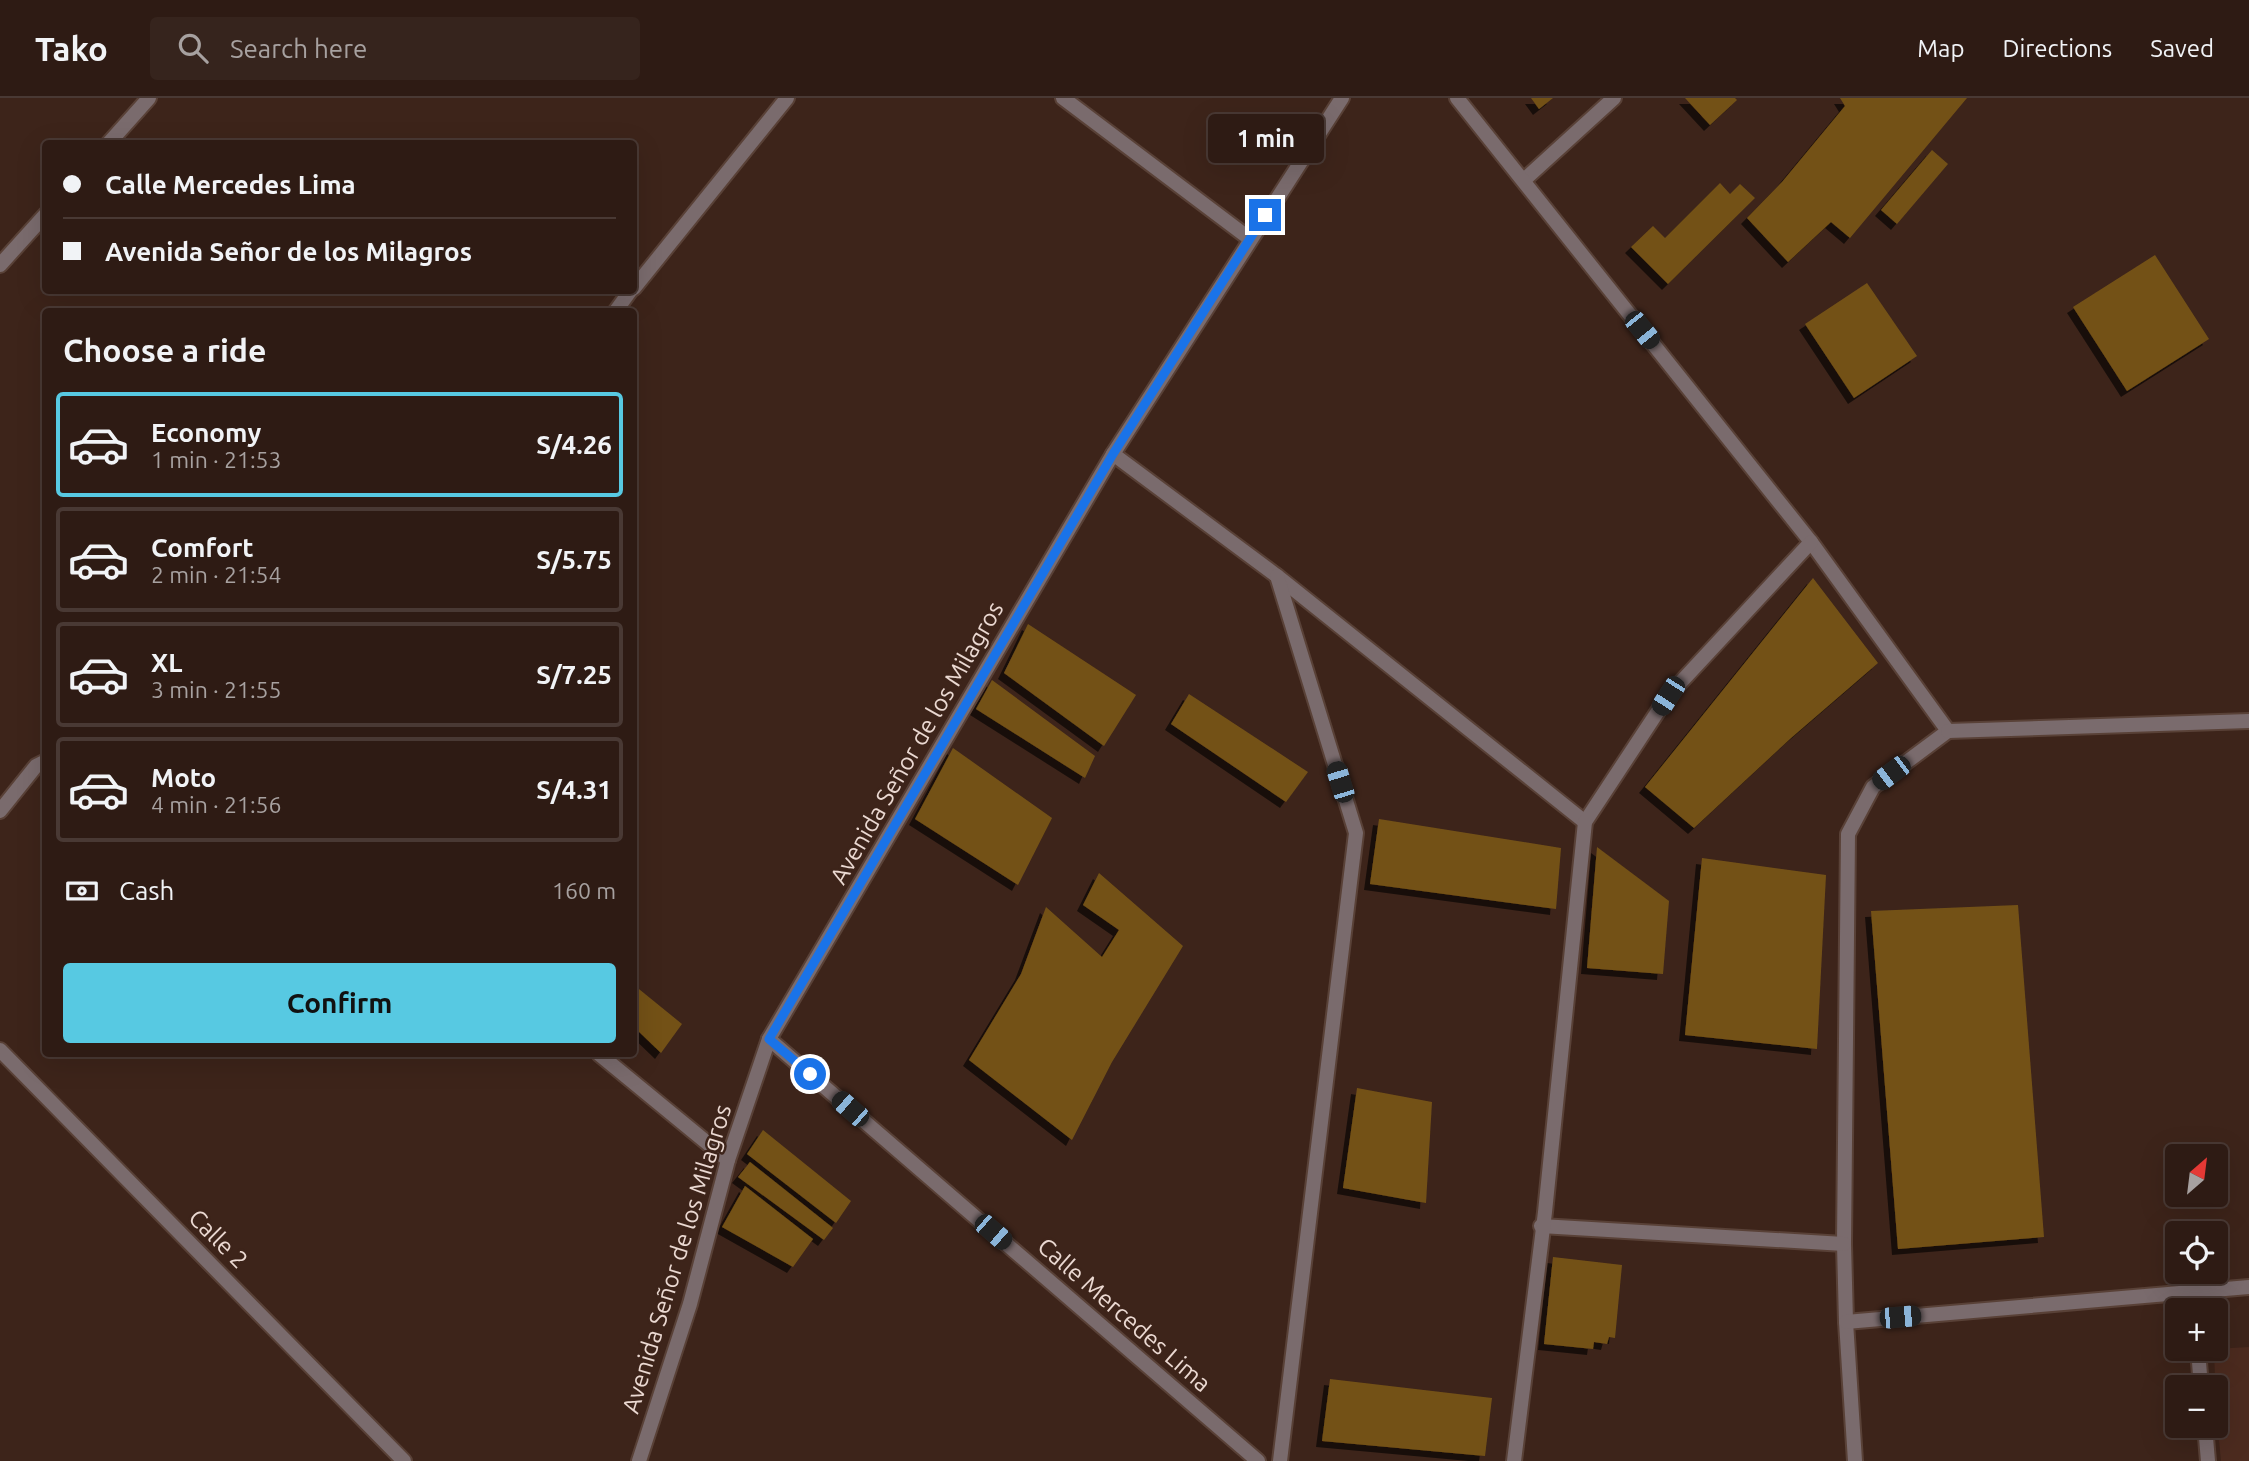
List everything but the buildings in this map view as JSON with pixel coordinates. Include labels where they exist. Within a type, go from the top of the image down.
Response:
[{"type":"street","points":[[112,140],[149,98]]},
{"type":"street","points":[[637,283],[787,98]]},
{"type":"street","points":[[1063,98],[1250,239]]},
{"type":"street","name":"Avenida Señor de los Milagros","points":[[639,1461],[691,1304],[728,1160],[769,1039],[1113,454],[1342,98]]},
{"type":"street","points":[[1457,98],[1811,542],[1948,732]]},
{"type":"street","points":[[1524,180],[1614,98]]},
{"type":"street","points":[[0,265],[42,218]]},
{"type":"street","points":[[1113,454],[1277,576],[1585,822]]},
{"type":"street","points":[[1514,1461],[1545,1212],[1585,822],[1668,696],[1811,542]]},
{"type":"street","points":[[1277,576],[1356,833],[1280,1461]]},
{"type":"street","points":[[1855,1461],[1844,1244],[1848,834],[1872,787],[1948,732],[2249,721]]},
{"type":"street","points":[[0,811],[36,766],[42,763]]},
{"type":"street","name":"Calle Mercedes Lima","points":[[769,1039],[1258,1461]]},
{"type":"street","name":"Calle 2","points":[[0,1050],[404,1461]]},
{"type":"street","points":[[603,1057],[728,1160]]},
{"type":"street","points":[[1542,1226],[1844,1244]]},
{"type":"street","points":[[1846,1322],[2249,1287]]},
{"type":"street","points":[[2193,1292],[2193,1298]]},
{"type":"street","points":[[2206,1438],[2208,1461]]},
{"type":"shaded area","points":[[2249,1347],[2249,1461],[2221,1461],[2219,1438],[2228,1438],[2228,1375],[2215,1375],[2214,1361],[2228,1361],[2228,1348]]},
{"type":"route","points":[[810,1074],[769,1039],[1113,454],[1265,215]]}]
